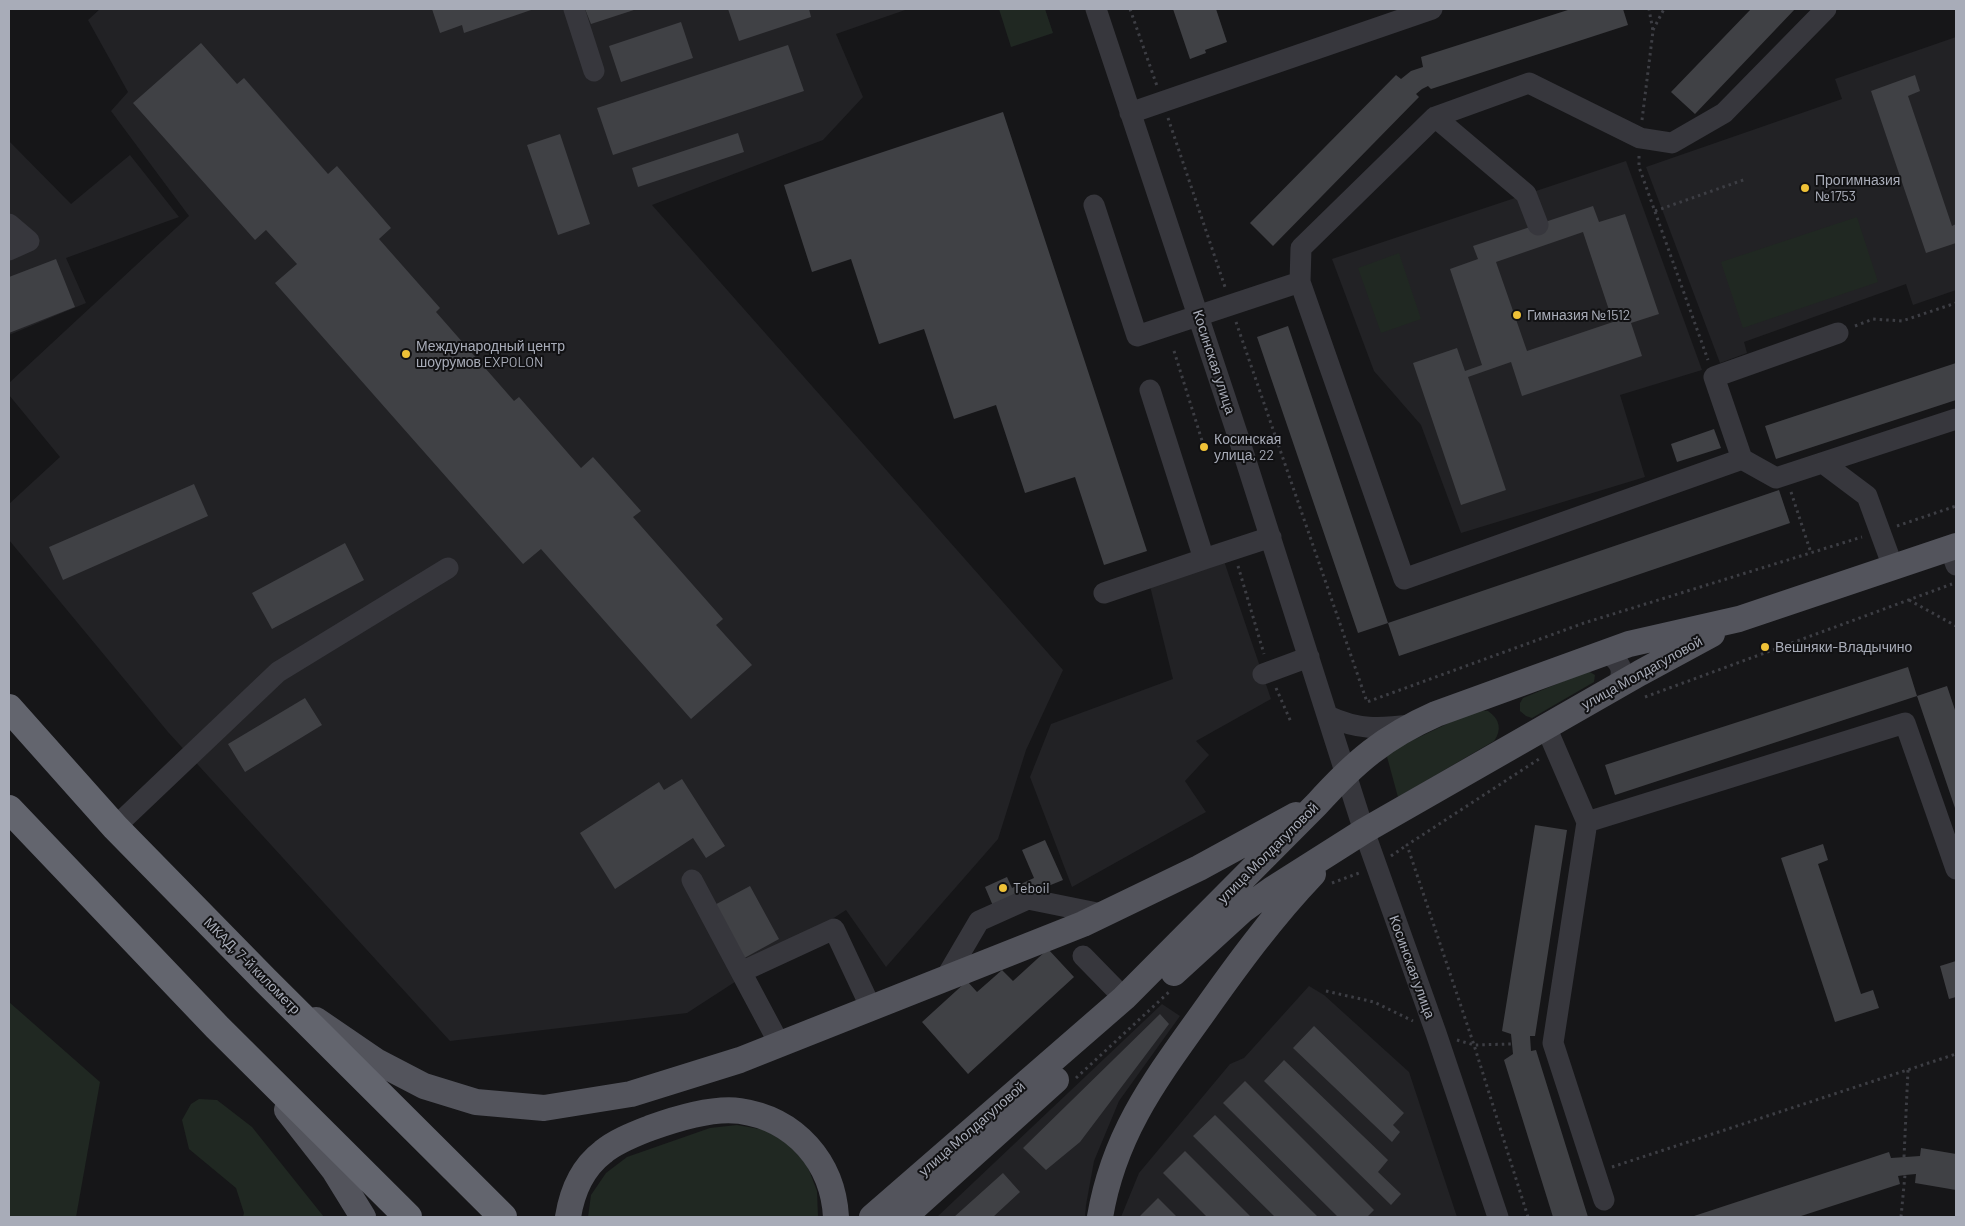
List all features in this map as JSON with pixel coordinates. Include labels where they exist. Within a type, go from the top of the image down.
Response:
[{"type":"highway","name":"МКАД, 7-й километр","points":[[9,708],[115,827],[265,980],[503,1217]]},
{"type":"highway","points":[[10,810],[217,1026],[408,1217]]},
{"type":"main road","name":"улица Молдагуловой","points":[[872,1217],[1124,998],[1346,773],[1379,745],[1411,725],[1466,702],[1629,644],[1739,619],[1893,567],[1954,553]]},
{"type":"main road","name":"улица Молдагуловой","points":[[904,1217],[1224,926],[1271,890],[1364,831],[1546,726],[1739,619]]},
{"type":"main road","points":[[265,980],[322,1025],[376,1061],[424,1086],[476,1102],[544,1108],[632,1094],[740,1060],[780,1045],[1083,924],[1199,868],[1246,840],[1317,804]]},
{"type":"main road","points":[[1097,1203],[1121,1142],[1149,1088],[1269,923],[1335,850]]},
{"type":"main road","points":[[217,1026],[289,1112],[334,1170],[363,1217]]},
{"type":"main road","points":[[568,1217],[572,1196],[584,1172],[603,1151],[629,1136],[663,1124],[707,1112],[739,1111],[767,1118],[791,1131],[810,1148],[826,1172],[835,1200],[836,1217]]},
{"type":"street","points":[[574,9],[594,70]]},
{"type":"street","name":"Косинская улица","points":[[1096,9],[1271,537],[1364,831],[1436,1033],[1498,1217]]},
{"type":"street","points":[[1130,113],[1432,9]]},
{"type":"street","points":[[1742,459],[1404,579],[1300,282],[1301,248],[1436,117],[1529,83],[1640,138],[1672,143],[1724,113],[1826,9]]},
{"type":"street","points":[[1436,117],[1526,194],[1538,225]]},
{"type":"street","points":[[1094,205],[1137,336],[1300,282]]},
{"type":"street","points":[[9,224],[29,241],[9,250]]},
{"type":"street","points":[[1838,333],[1714,378],[1742,459],[1776,478],[1956,419]]},
{"type":"street","points":[[1150,390],[1204,559]]},
{"type":"street","points":[[1823,463],[1867,496],[1893,567]]},
{"type":"street","points":[[1104,593],[1271,537]]},
{"type":"street","points":[[115,827],[278,672],[448,568]]},
{"type":"street","points":[[1605,653],[1615,658],[1620,665],[1621,680],[1617,686]]},
{"type":"street","points":[[1266,673],[1310,658]]},
{"type":"street","points":[[1328,716],[1346,724],[1365,728],[1381,729],[1411,725]]},
{"type":"street","points":[[1587,822],[1905,723],[1956,869]]},
{"type":"street","points":[[1546,726],[1587,822],[1553,1043],[1604,1200]]},
{"type":"street","points":[[692,880],[780,1045]]},
{"type":"street","points":[[945,979],[979,920],[1028,899],[1102,914]]},
{"type":"street","points":[[741,972],[834,929],[871,1008]]},
{"type":"street","points":[[1083,956],[1124,998]]},
{"type":"path","points":[[1130,9],[1367,702],[1584,623],[1956,506]]},
{"type":"path","points":[[1649,9],[1653,30],[1640,138],[1639,167],[1714,378]]},
{"type":"path","points":[[1653,30],[1664,9]]},
{"type":"path","points":[[1655,211],[1746,180]]},
{"type":"path","points":[[1838,333],[1873,320],[1902,320],[1956,304]]},
{"type":"path","points":[[1174,351],[1204,447]]},
{"type":"path","points":[[1786,475],[1811,553]]},
{"type":"path","points":[[1233,550],[1266,673],[1291,722]]},
{"type":"path","points":[[1908,600],[1956,626]]},
{"type":"path","points":[[1069,1084],[1170,991]]},
{"type":"path","points":[[1326,992],[1374,1002],[1436,1033],[1474,1045],[1512,1044]]},
{"type":"path","points":[[1595,1173],[1956,1054]]},
{"type":"path","points":[[1904,1157],[1908,1070]]},
{"type":"path","points":[[1901,1217],[1905,1175]]},
{"type":"shaded area","points":[[100,9],[908,9],[836,34],[863,97],[823,140],[652,205],[1063,670],[1026,750],[998,839],[886,967],[846,910],[687,1013],[450,1041],[168,732],[9,540],[9,504],[60,457],[9,395],[9,383],[189,216],[111,111],[128,92],[88,20]]},
{"type":"shaded area","points":[[999,9],[1045,9],[1053,33],[1011,47]]},
{"type":"shaded area","name":"Прогимназия №1753","points":[[1956,37],[1956,290],[1913,305],[1906,284],[1744,342],[1747,353],[1720,363],[1646,167],[1842,99],[1835,79]]},
{"type":"shaded area","points":[[9,141],[71,204],[130,155],[179,217],[66,258],[86,303],[9,335]]},
{"type":"shaded area","name":"Гимназия №1512","points":[[1626,161],[1702,370],[1620,395],[1645,477],[1461,533],[1421,425],[1374,371],[1332,259]]},
{"type":"shaded area","points":[[1857,217],[1878,282],[1743,328],[1721,262]]},
{"type":"shaded area","points":[[1399,253],[1421,319],[1381,333],[1358,268]]},
{"type":"shaded area","points":[[1224,561],[1271,699],[1196,741],[1209,755],[1185,781],[1206,812],[1072,887],[1030,777],[1051,724],[1173,679],[1150,586]]},
{"type":"shaded area","points":[[1588,671],[1595,675],[1594,682],[1532,718],[1520,711],[1520,703],[1523,698]]},
{"type":"shaded area","points":[[1476,710],[1488,711],[1497,721],[1499,729],[1494,741],[1398,797],[1386,753]]},
{"type":"shaded area","points":[[1309,986],[1324,995],[1409,1072],[1457,1217],[1121,1217],[1139,1173],[1230,1064],[1244,1058]]},
{"type":"shaded area","points":[[9,1002],[100,1082],[76,1217],[9,1217]]},
{"type":"shaded area","points":[[1162,1004],[1180,1016],[1119,1101],[1094,1161],[1085,1217],[937,1217]]},
{"type":"shaded area","points":[[199,1099],[217,1100],[252,1127],[324,1217],[243,1217],[244,1213],[236,1188],[189,1149],[182,1120],[191,1104]]},
{"type":"shaded area","points":[[737,1125],[765,1130],[788,1144],[807,1165],[817,1191],[818,1217],[588,1217],[591,1195],[606,1173],[627,1157],[710,1128]]},
{"type":"building","points":[[432,9],[534,9],[464,33],[462,25],[440,33]]},
{"type":"building","points":[[585,9],[637,9],[591,24]]},
{"type":"building","points":[[728,9],[809,9],[811,17],[739,41]]},
{"type":"building","points":[[1173,9],[1216,9],[1227,42],[1205,50],[1206,53],[1190,59]]},
{"type":"building","points":[[1571,9],[1623,9],[1628,25],[1431,89],[1428,86],[1422,89],[1416,94],[1419,97],[1273,246],[1250,223],[1396,75],[1401,79],[1411,71],[1423,67],[1421,57]]},
{"type":"building","points":[[1751,9],[1795,9],[1695,114],[1671,92]]},
{"type":"building","points":[[681,22],[693,58],[621,82],[609,46]]},
{"type":"building","name":"Международный центр шоурумов EXPOLON","points":[[201,43],[237,84],[244,78],[328,174],[337,166],[391,228],[379,239],[440,308],[436,312],[514,401],[519,397],[581,468],[593,457],[641,511],[633,517],[723,619],[716,625],[752,665],[691,719],[541,549],[523,564],[275,283],[297,264],[266,230],[255,240],[133,103]]},
{"type":"building","points":[[788,45],[804,91],[613,155],[597,108]]},
{"type":"building","points":[[1915,75],[1920,91],[1908,96],[1952,226],[1956,224],[1956,243],[1926,253],[1871,91]]},
{"type":"building","points":[[1003,112],[1147,551],[1104,565],[1075,477],[1025,493],[996,405],[954,419],[924,329],[879,344],[851,259],[812,272],[784,185]]},
{"type":"building","points":[[738,133],[744,152],[638,187],[632,168]]},
{"type":"building","points":[[560,134],[590,224],[558,235],[527,145]]},
{"type":"building","points":[[1593,206],[1599,222],[1625,214],[1659,314],[1631,323],[1642,356],[1522,396],[1511,362],[1468,377],[1506,490],[1461,505],[1413,363],[1457,348],[1465,371],[1482,365],[1450,269],[1478,259],[1473,246]],"holes":[[[1583,232],[1613,322],[1527,351],[1496,262]]]},
{"type":"building","points":[[56,259],[75,307],[9,333],[9,277]]},
{"type":"building","points":[[1288,326],[1388,623],[1358,633],[1257,337]]},
{"type":"building","points":[[1956,363],[1956,400],[1776,459],[1765,426]]},
{"type":"building","points":[[1714,429],[1721,448],[1677,462],[1671,444]]},
{"type":"building","points":[[194,484],[208,516],[63,580],[49,547]]},
{"type":"building","points":[[1779,490],[1790,523],[1399,656],[1388,623]]},
{"type":"building","points":[[345,543],[364,580],[272,629],[252,593]]},
{"type":"building","points":[[1908,667],[1917,696],[1615,795],[1605,765]]},
{"type":"building","points":[[1947,686],[1956,713],[1956,811],[1917,696]]},
{"type":"building","points":[[305,698],[322,725],[245,772],[228,744]]},
{"type":"building","points":[[682,779],[725,846],[706,858],[693,838],[615,889],[580,833],[659,782],[664,790]]},
{"type":"building","points":[[1535,825],[1567,830],[1535,1036],[1530,1036],[1531,1051],[1536,1050],[1588,1217],[1553,1217],[1504,1060],[1513,1054],[1511,1034],[1502,1031]]},
{"type":"building","points":[[1045,840],[1063,880],[1016,899],[999,920],[985,887],[1007,877],[1012,888],[1034,878],[1022,850]]},
{"type":"building","points":[[1823,844],[1828,860],[1818,864],[1861,994],[1873,990],[1879,1008],[1835,1022],[1781,858]]},
{"type":"building","points":[[750,886],[779,939],[739,961],[709,908]]},
{"type":"building","points":[[1048,949],[1074,977],[968,1074],[922,1022],[967,981],[977,992],[1002,970],[1013,981]]},
{"type":"building","points":[[1956,961],[1956,997],[1949,999],[1940,966]]},
{"type":"building","points":[[1160,1014],[1169,1024],[1080,1142],[1046,1170],[1023,1148]]},
{"type":"building","points":[[1314,1026],[1404,1113],[1393,1125],[1400,1132],[1392,1142],[1293,1048]]},
{"type":"building","points":[[1284,1060],[1388,1160],[1378,1172],[1401,1194],[1391,1205],[1264,1081]]},
{"type":"building","points":[[1245,1081],[1374,1210],[1367,1217],[1338,1217],[1223,1103]]},
{"type":"building","points":[[1215,1115],[1318,1217],[1275,1217],[1193,1136]]},
{"type":"building","points":[[1921,1148],[1956,1154],[1956,1190],[1915,1183],[1916,1174],[1905,1175],[1898,1176],[1900,1184],[1798,1217],[1691,1217],[1889,1152],[1891,1158],[1920,1156]]},
{"type":"building","points":[[1185,1151],[1251,1217],[1207,1217],[1163,1173]]},
{"type":"building","points":[[1003,1173],[1020,1192],[993,1217],[954,1217]]},
{"type":"building","points":[[1158,1198],[1177,1217],[1139,1217]]},
{"type":"place","name":"Прогимназия №1753","points":[[1805,188]]},
{"type":"place","name":"Гимназия №1512","points":[[1517,315]]},
{"type":"place","name":"Международный центр шоурумов EXPOLON","points":[[406,354]]},
{"type":"place","name":"Косинская улица, 22","points":[[1204,447]]},
{"type":"place","name":"Вешняки-Владычино","points":[[1765,647]]},
{"type":"place","name":"Teboil","points":[[1003,888]]}]
